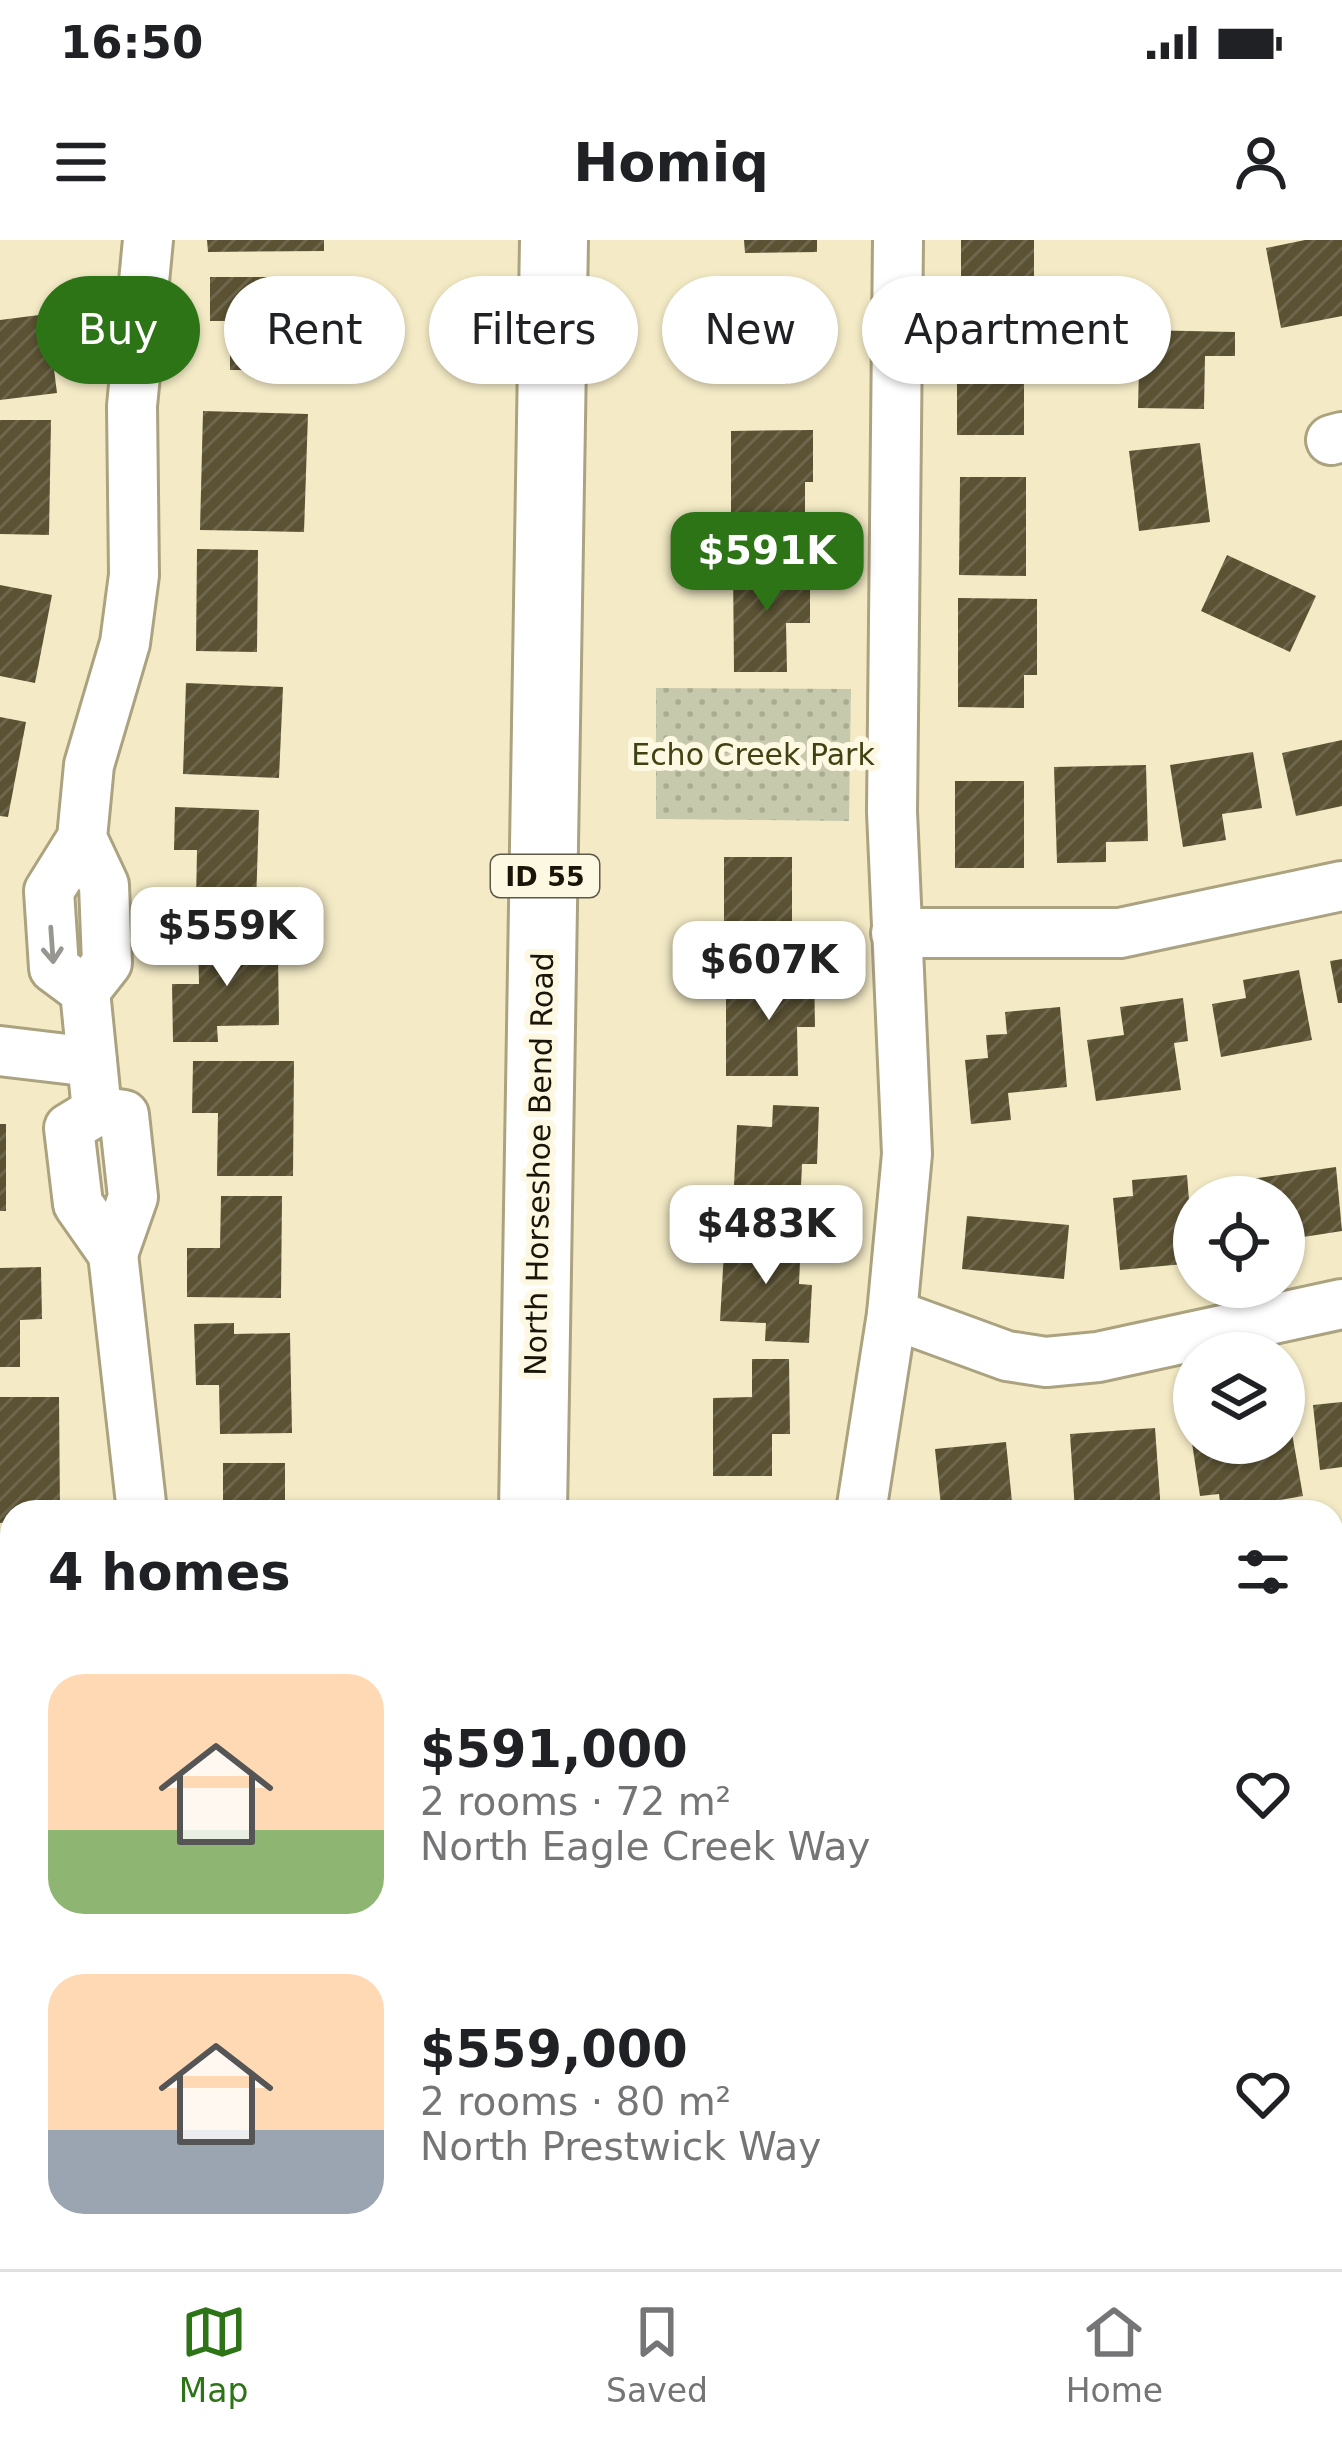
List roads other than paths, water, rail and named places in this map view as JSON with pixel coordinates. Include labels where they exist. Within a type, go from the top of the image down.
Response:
[{"type":"highway","name":"North Horseshoe Bend Road","points":[[532,1500],[554,240]]},
{"type":"street","points":[[141,1500],[113,1254],[78,1204],[69,1128],[97,1111],[85,991],[54,968],[49,891],[82,838],[89,765],[125,643],[134,575],[132,406],[148,240]]},
{"type":"street","points":[[863,1500],[892,1314],[907,1154],[892,812],[898,240]]},
{"type":"street","points":[[896,933],[1120,932],[1342,886]]},
{"type":"street","points":[[0,1051],[92,1062]]},
{"type":"street","points":[[892,1314],[1007,1356],[1046,1362],[1098,1357],[1342,1304]]},
{"type":"park label","name":"Echo Creek Park","points":[[753,754]]}]
